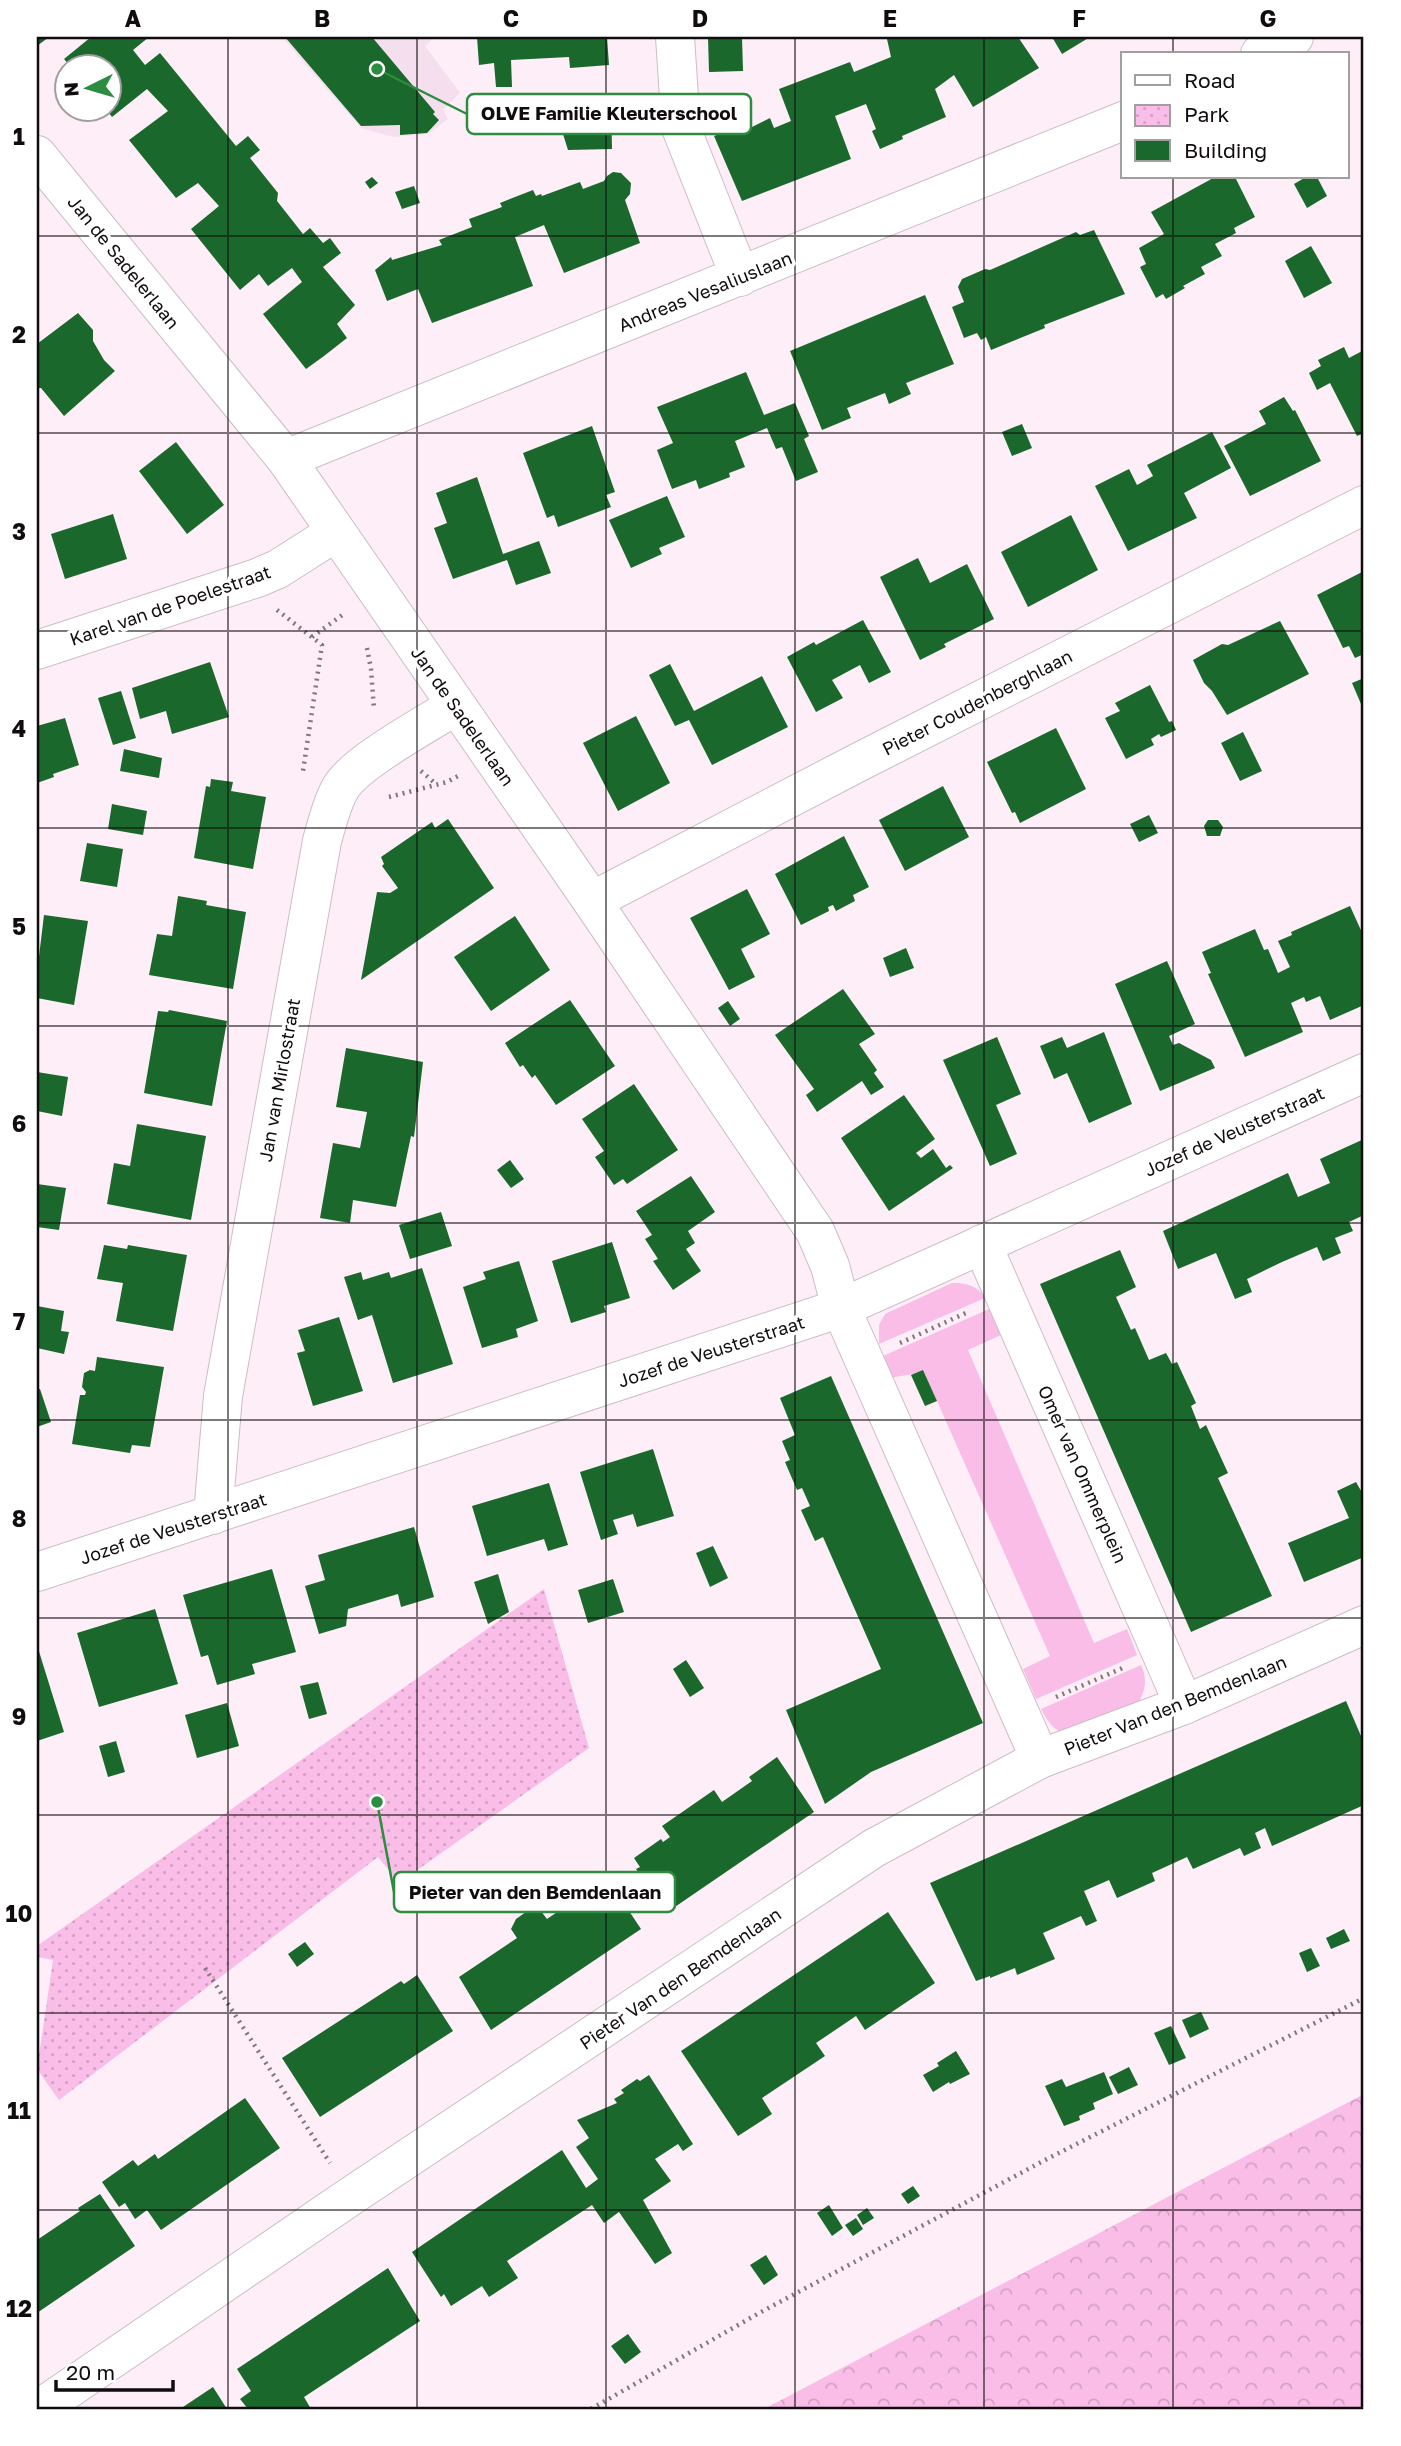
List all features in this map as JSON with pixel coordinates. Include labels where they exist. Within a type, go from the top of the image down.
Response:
[{"type":"street","points":[[675,37],[681,128],[740,277]]},
{"type":"street","points":[[1265,52],[1294,37]]},
{"type":"street","name":"Andreas Vesaliuslaan","points":[[286,459],[1121,122]]},
{"type":"street","name":"Jan de Sadelerlaan","points":[[37,155],[286,459],[592,901],[815,1231],[830,1266],[841,1308]]},
{"type":"street","name":"Pieter Coudenberghlaan","points":[[592,901],[1364,505]]},
{"type":"street","name":"Karel van de Poelestraat","points":[[37,650],[257,578],[278,569],[336,531]]},
{"type":"street","name":"Jan van Mirlostraat","points":[[213,1515],[223,1396],[322,841],[330,812],[341,787],[362,765],[455,706]]},
{"type":"street","name":"Jozef de Veusterstraat","points":[[37,1572],[841,1308],[1364,1073]]},
{"type":"street","name":"Omer van Ommerplein","points":[[982,1244],[1184,1705]]},
{"type":"street","points":[[841,1308],[1040,1759]]},
{"type":"street","name":"Pieter Van den Bemdenlaan","points":[[39,2409],[351,2196],[874,1848],[1040,1759],[1184,1705],[1364,1625]]},
{"type":"path","points":[[257,578],[267,602],[322,645],[300,790],[330,812],[447,782],[490,756]]},
{"type":"path","points":[[338,603],[350,621]]},
{"type":"path","points":[[361,637],[371,669],[374,710],[414,764],[436,785]]},
{"type":"path","points":[[864,1359],[1004,1295]]},
{"type":"path","points":[[1020,1713],[1161,1651]]},
{"type":"path","points":[[205,1968],[351,2196]]},
{"type":"path","points":[[591,2409],[761,2312],[1035,2165],[1364,1998]]},
{"type":"shaded area","points":[[282,37],[435,37],[425,46],[460,93],[443,110],[448,119],[428,134],[393,137],[361,128]]},
{"type":"green space","points":[[952,1283],[971,1286],[985,1298],[879,1344],[879,1325],[885,1314]]},
{"type":"green space","points":[[989,1309],[1001,1335],[968,1350],[1094,1643],[1127,1629],[1137,1655],[1036,1699],[1023,1669],[1050,1656],[937,1401],[924,1372],[890,1378],[883,1356]]},
{"type":"green space","points":[[544,1589],[589,1748],[399,1883],[378,1857],[59,2100],[37,2069],[53,1960],[37,1957],[37,1946]]},
{"type":"green space","points":[[1141,1665],[1145,1677],[1144,1688],[1134,1710],[1070,1734],[1056,1729],[1041,1709]]},
{"type":"green space","points":[[1364,2094],[1364,2409],[764,2409]]},
{"type":"building","points":[[37,37],[49,37],[37,46]]},
{"type":"building","points":[[91,37],[149,37],[133,50],[145,65],[160,53],[236,146],[248,136],[260,150],[250,158],[278,193],[277,201],[303,234],[310,228],[323,243],[330,238],[341,253],[323,267],[355,305],[337,324],[347,338],[306,369],[263,314],[302,282],[292,268],[268,286],[259,274],[240,290],[191,229],[219,206],[198,183],[176,198],[129,140],[168,111],[147,89],[122,109],[122,52],[73,52]]},
{"type":"building","points":[[285,37],[372,37],[439,120],[427,133],[400,135],[400,125],[361,126]]},
{"type":"building","points":[[477,37],[607,37],[609,65],[570,68],[569,57],[511,60],[512,87],[496,87],[494,63],[479,65]]},
{"type":"building","points":[[708,37],[742,37],[743,71],[709,72]]},
{"type":"building","points":[[1018,37],[1039,68],[973,107],[954,75],[935,89],[946,117],[880,149],[872,131],[876,129],[866,104],[835,116],[851,159],[742,201],[714,136],[748,123],[750,128],[770,118],[774,128],[791,121],[779,89],[850,62],[854,72],[891,57],[887,39]]},
{"type":"building","points":[[1052,37],[1090,37],[1062,54]]},
{"type":"building","points":[[572,104],[611,104],[612,149],[568,150],[562,131],[573,130]]},
{"type":"building","points":[[613,172],[621,173],[631,183],[630,194],[625,200],[640,243],[564,273],[544,225],[515,237],[533,286],[432,323],[418,289],[387,301],[375,270],[391,257],[392,260],[442,245],[439,240],[472,227],[469,219],[502,207],[500,203],[533,190],[536,196],[542,196],[580,182],[583,189],[604,181]]},
{"type":"building","points":[[372,177],[378,183],[370,189],[365,182]]},
{"type":"building","points":[[1213,178],[1236,178],[1255,217],[1234,228],[1236,233],[1215,244],[1222,256],[1201,267],[1205,274],[1166,299],[1163,294],[1156,298],[1140,267],[1146,264],[1139,248],[1164,234],[1151,212]]},
{"type":"building","points":[[1304,178],[1318,178],[1327,196],[1307,208],[1294,184]]},
{"type":"building","points":[[414,186],[420,203],[402,209],[395,192]]},
{"type":"building","points":[[1094,230],[1125,294],[1044,325],[1045,328],[991,350],[986,337],[981,340],[977,333],[964,338],[952,307],[964,302],[958,287],[962,279],[985,269],[990,270],[1076,232],[1080,235]]},
{"type":"building","points":[[1311,246],[1332,283],[1304,298],[1285,261]]},
{"type":"building","points":[[925,295],[954,364],[906,383],[911,394],[889,404],[885,393],[847,408],[851,418],[822,430],[790,351]]},
{"type":"building","points":[[78,313],[93,330],[93,341],[104,360],[115,371],[64,416],[41,388],[37,388],[37,344]]},
{"type":"building","points":[[1344,347],[1349,358],[1364,350],[1364,433],[1357,436],[1330,383],[1317,390],[1309,373],[1321,366],[1318,360]]},
{"type":"building","points":[[746,372],[764,415],[795,403],[809,436],[804,439],[818,472],[796,481],[782,447],[776,449],[767,428],[735,441],[745,467],[729,473],[730,477],[699,489],[696,480],[672,489],[657,450],[673,443],[657,407]]},
{"type":"building","points":[[1284,397],[1293,411],[1295,410],[1321,461],[1250,496],[1224,446],[1266,424],[1259,411]]},
{"type":"building","points":[[1022,424],[1032,448],[1012,456],[1002,432]]},
{"type":"building","points":[[592,426],[615,492],[606,495],[611,507],[558,527],[554,515],[547,518],[523,453]]},
{"type":"building","points":[[1212,432],[1231,468],[1184,493],[1197,518],[1128,551],[1095,486],[1129,469],[1137,485],[1153,476],[1147,465]]},
{"type":"building","points":[[176,442],[224,505],[187,534],[139,471]]},
{"type":"building","points":[[477,477],[503,554],[539,541],[551,573],[516,585],[507,560],[453,579],[434,528],[447,523],[436,493]]},
{"type":"building","points":[[667,496],[685,537],[659,548],[662,554],[631,568],[609,520]]},
{"type":"building","points":[[113,514],[127,559],[65,579],[51,534]]},
{"type":"building","points":[[1071,515],[1098,570],[1028,607],[1001,552]]},
{"type":"building","points":[[918,558],[930,583],[967,564],[994,619],[944,644],[946,647],[920,660],[880,577]]},
{"type":"building","points":[[1364,571],[1364,654],[1355,658],[1349,646],[1343,648],[1317,595]]},
{"type":"building","points":[[863,620],[891,672],[869,683],[860,665],[832,680],[843,698],[816,712],[787,657]]},
{"type":"building","points":[[1280,621],[1309,674],[1227,715],[1204,683],[1193,660],[1222,644],[1228,645]]},
{"type":"building","points":[[210,662],[229,717],[172,734],[166,711],[140,719],[132,688]]},
{"type":"building","points":[[670,664],[694,711],[762,676],[788,727],[712,765],[689,720],[675,726],[649,675]]},
{"type":"building","points":[[1364,678],[1364,711],[1352,683]]},
{"type":"building","points":[[1150,685],[1176,730],[1161,737],[1159,734],[1151,739],[1154,745],[1126,759],[1105,718],[1120,711],[1115,703]]},
{"type":"building","points":[[121,691],[136,738],[113,745],[98,698]]},
{"type":"building","points":[[636,716],[670,783],[618,811],[583,743]]},
{"type":"building","points":[[65,718],[79,765],[37,783],[37,726]]},
{"type":"building","points":[[1056,728],[1086,789],[1020,823],[1015,812],[1012,813],[987,762]]},
{"type":"building","points":[[1243,732],[1262,771],[1240,781],[1221,743]]},
{"type":"building","points":[[124,749],[162,758],[159,778],[120,771]]},
{"type":"building","points":[[211,779],[233,782],[231,791],[266,797],[253,869],[194,858],[206,786],[210,787]]},
{"type":"building","points":[[943,786],[969,837],[905,871],[879,820]]},
{"type":"building","points":[[112,804],[147,811],[143,835],[108,829]]},
{"type":"building","points":[[1149,815],[1158,833],[1139,842],[1130,824]]},
{"type":"building","points":[[448,819],[494,888],[361,980],[377,892],[390,893],[398,888],[382,866],[384,864],[381,857],[432,822],[435,828]]},
{"type":"building","points":[[1208,820],[1218,820],[1223,827],[1220,836],[1207,836],[1204,826]]},
{"type":"building","points":[[844,836],[869,887],[853,895],[855,901],[836,911],[833,905],[828,907],[829,911],[801,925],[775,874]]},
{"type":"building","points":[[87,843],[123,849],[117,887],[80,881]]},
{"type":"building","points":[[747,889],[770,934],[741,949],[755,977],[729,990],[690,918]]},
{"type":"building","points":[[178,896],[207,901],[206,905],[246,912],[233,989],[149,975],[157,934],[172,936]]},
{"type":"building","points":[[1350,906],[1364,937],[1364,1005],[1330,1020],[1320,996],[1306,1002],[1304,997],[1291,1003],[1303,1032],[1245,1057],[1208,974],[1211,973],[1202,952],[1255,929],[1264,950],[1268,949],[1278,973],[1290,967],[1278,941],[1292,935],[1291,932]]},
{"type":"building","points":[[44,915],[88,921],[74,1005],[37,998],[37,973]]},
{"type":"building","points":[[515,916],[550,970],[491,1011],[454,957]]},
{"type":"building","points":[[906,948],[914,968],[890,977],[883,958]]},
{"type":"building","points":[[1167,961],[1195,1024],[1169,1036],[1173,1045],[1179,1043],[1211,1060],[1215,1068],[1160,1091],[1115,984]]},
{"type":"building","points":[[843,989],[875,1034],[859,1044],[877,1070],[874,1073],[884,1087],[871,1095],[862,1081],[817,1112],[806,1095],[814,1089],[775,1035]]},
{"type":"building","points":[[570,1000],[615,1066],[556,1105],[535,1075],[532,1078],[523,1065],[520,1067],[505,1043]]},
{"type":"building","points":[[728,1001],[740,1019],[730,1026],[718,1008]]},
{"type":"building","points":[[169,1010],[227,1021],[212,1106],[144,1093],[158,1011]]},
{"type":"building","points":[[1104,1032],[1132,1104],[1089,1123],[1067,1073],[1054,1079],[1040,1046],[1062,1037],[1067,1048]]},
{"type":"building","points":[[997,1037],[1021,1094],[996,1105],[1017,1154],[990,1166],[943,1060]]},
{"type":"building","points":[[346,1048],[423,1062],[414,1137],[411,1136],[396,1207],[353,1200],[350,1223],[320,1218],[333,1143],[360,1148],[367,1112],[336,1107]]},
{"type":"building","points":[[37,1072],[68,1077],[62,1116],[37,1111]]},
{"type":"building","points":[[634,1084],[678,1150],[627,1184],[623,1179],[614,1185],[595,1157],[604,1151],[582,1119]]},
{"type":"building","points":[[904,1095],[935,1139],[916,1153],[921,1158],[933,1149],[946,1168],[950,1165],[953,1168],[889,1211],[841,1138]]},
{"type":"building","points":[[137,1124],[206,1136],[191,1220],[107,1204],[114,1163],[130,1166]]},
{"type":"building","points":[[1364,1139],[1364,1215],[1349,1222],[1353,1231],[1335,1238],[1341,1253],[1323,1261],[1317,1247],[1282,1262],[1247,1279],[1252,1292],[1235,1299],[1216,1253],[1178,1269],[1163,1231],[1288,1173],[1298,1197],[1330,1183],[1320,1159]]},
{"type":"building","points":[[510,1160],[524,1179],[511,1188],[497,1170]]},
{"type":"building","points":[[691,1176],[715,1212],[688,1231],[695,1243],[686,1249],[701,1271],[673,1290],[653,1261],[658,1259],[645,1239],[652,1235],[636,1211]]},
{"type":"building","points":[[37,1184],[66,1188],[59,1230],[37,1227]]},
{"type":"building","points":[[441,1212],[452,1246],[410,1259],[399,1225]]},
{"type":"building","points":[[612,1242],[630,1298],[604,1306],[606,1312],[571,1323],[552,1261]]},
{"type":"building","points":[[104,1245],[127,1249],[128,1245],[187,1255],[173,1331],[116,1321],[123,1283],[97,1279]]},
{"type":"building","points":[[1120,1250],[1136,1287],[1116,1297],[1131,1330],[1135,1328],[1149,1360],[1166,1353],[1172,1364],[1177,1362],[1196,1403],[1191,1406],[1200,1429],[1206,1425],[1228,1473],[1218,1478],[1272,1596],[1191,1632],[1040,1284]]},
{"type":"building","points":[[519,1261],[538,1321],[516,1329],[518,1337],[482,1348],[463,1287],[486,1279],[483,1272]]},
{"type":"building","points":[[422,1268],[453,1364],[393,1383],[372,1315],[358,1320],[344,1277],[361,1272],[363,1280],[389,1272],[391,1278]]},
{"type":"building","points":[[37,1306],[64,1311],[61,1331],[69,1332],[64,1354],[37,1348]]},
{"type":"building","points":[[339,1317],[363,1391],[313,1406],[297,1353],[305,1351],[298,1330]]},
{"type":"building","points":[[97,1357],[164,1367],[150,1447],[132,1445],[130,1453],[72,1444],[80,1395],[85,1395],[86,1392],[82,1387],[84,1373],[95,1371]]},
{"type":"building","points":[[923,1370],[937,1401],[925,1406],[911,1375]]},
{"type":"building","points":[[831,1376],[983,1723],[871,1772],[825,1804],[786,1710],[881,1669],[823,1537],[815,1541],[801,1510],[810,1506],[802,1488],[797,1490],[785,1462],[790,1460],[782,1441],[795,1435],[780,1398]]},
{"type":"building","points":[[37,1389],[40,1389],[51,1422],[37,1427]]},
{"type":"building","points":[[653,1449],[674,1516],[637,1527],[633,1514],[613,1520],[618,1534],[601,1540],[580,1472]]},
{"type":"building","points":[[1356,1482],[1364,1496],[1364,1557],[1304,1582],[1288,1543],[1349,1518],[1337,1491]]},
{"type":"building","points":[[549,1483],[568,1545],[548,1551],[544,1539],[487,1556],[472,1506]]},
{"type":"building","points":[[414,1527],[434,1597],[401,1607],[398,1594],[348,1609],[346,1626],[319,1634],[305,1586],[325,1580],[318,1555]]},
{"type":"building","points":[[713,1546],[728,1578],[710,1587],[696,1553]]},
{"type":"building","points":[[272,1569],[296,1652],[252,1664],[255,1674],[217,1685],[208,1655],[201,1657],[183,1595]]},
{"type":"building","points":[[498,1574],[509,1612],[488,1624],[474,1582]]},
{"type":"building","points":[[613,1579],[624,1612],[588,1623],[578,1590]]},
{"type":"building","points":[[155,1609],[178,1684],[99,1707],[77,1633]]},
{"type":"building","points":[[37,1645],[64,1732],[37,1741]]},
{"type":"building","points":[[686,1660],[704,1688],[690,1697],[673,1669]]},
{"type":"building","points":[[318,1682],[327,1714],[309,1719],[300,1686]]},
{"type":"building","points":[[1346,1701],[1364,1743],[1364,1805],[1272,1846],[1265,1828],[1255,1833],[1261,1848],[1244,1856],[1240,1848],[1193,1869],[1187,1857],[1152,1873],[1155,1881],[1117,1898],[1109,1880],[1084,1891],[1097,1921],[1086,1926],[1081,1916],[1043,1933],[1055,1959],[1017,1975],[1015,1968],[976,1981],[930,1883]]},
{"type":"building","points":[[227,1703],[239,1746],[197,1758],[185,1715]]},
{"type":"building","points":[[116,1741],[125,1772],[108,1777],[99,1746]]},
{"type":"building","points":[[777,1757],[814,1812],[666,1913],[636,1869],[640,1867],[634,1858],[661,1839],[663,1842],[670,1837],[662,1826],[714,1790],[722,1802],[752,1781],[749,1777]]},
{"type":"building","points":[[607,1878],[641,1929],[491,2030],[459,1977],[517,1938],[511,1929],[516,1919],[526,1912],[540,1910],[547,1919]]},
{"type":"building","points":[[888,1912],[935,1983],[865,2030],[856,2016],[816,2043],[825,2056],[762,2098],[772,2114],[738,2136],[681,2051]]},
{"type":"building","points":[[1344,1929],[1350,1941],[1331,1949],[1326,1938]]},
{"type":"building","points":[[305,1942],[314,1954],[297,1967],[288,1954]]},
{"type":"building","points":[[1311,1948],[1320,1966],[1307,1972],[1299,1953]]},
{"type":"building","points":[[417,1975],[453,2031],[320,2117],[282,2058],[401,1981],[404,1984]]},
{"type":"building","points":[[1201,2012],[1209,2029],[1190,2038],[1182,2020]]},
{"type":"building","points":[[1171,2026],[1186,2058],[1169,2065],[1154,2033]]},
{"type":"building","points":[[956,2051],[970,2074],[933,2092],[923,2075],[939,2066],[937,2063]]},
{"type":"building","points":[[1129,2067],[1138,2085],[1118,2094],[1109,2077]]},
{"type":"building","points":[[1104,2072],[1113,2094],[1093,2103],[1095,2109],[1079,2116],[1080,2120],[1064,2126],[1045,2086],[1062,2079],[1066,2087]]},
{"type":"building","points":[[649,2075],[693,2144],[683,2151],[678,2144],[655,2159],[671,2181],[643,2200],[672,2253],[655,2264],[619,2212],[604,2223],[592,2205],[507,2261],[518,2278],[489,2297],[482,2286],[451,2306],[444,2294],[441,2297],[412,2252],[562,2150],[586,2188],[598,2179],[576,2147],[589,2138],[577,2120],[617,2103],[614,2099],[624,2093],[621,2090],[637,2079],[640,2081]]},
{"type":"building","points":[[245,2098],[280,2148],[161,2230],[147,2210],[135,2219],[125,2203],[119,2207],[102,2182],[133,2160],[138,2166],[155,2154],[158,2159]]},
{"type":"building","points":[[913,2186],[920,2196],[908,2204],[901,2194]]},
{"type":"building","points":[[100,2194],[135,2246],[37,2313],[37,2240]]},
{"type":"building","points":[[829,2205],[843,2228],[832,2236],[817,2213]]},
{"type":"building","points":[[867,2208],[874,2218],[863,2225],[857,2215]]},
{"type":"building","points":[[856,2218],[863,2229],[853,2236],[845,2225]]},
{"type":"building","points":[[766,2255],[778,2275],[764,2285],[750,2265]]},
{"type":"building","points":[[388,2268],[420,2321],[304,2397],[311,2409],[248,2409],[240,2399],[251,2391],[237,2369]]},
{"type":"building","points":[[628,2334],[641,2352],[625,2364],[611,2346]]},
{"type":"building","points":[[213,2387],[227,2409],[179,2409],[183,2407]]},
{"type":"place","name":"OLVE Familie Kleuterschool","points":[[377,69]]},
{"type":"place","name":"Pieter van den Bemdenlaan","points":[[377,1802]]}]
